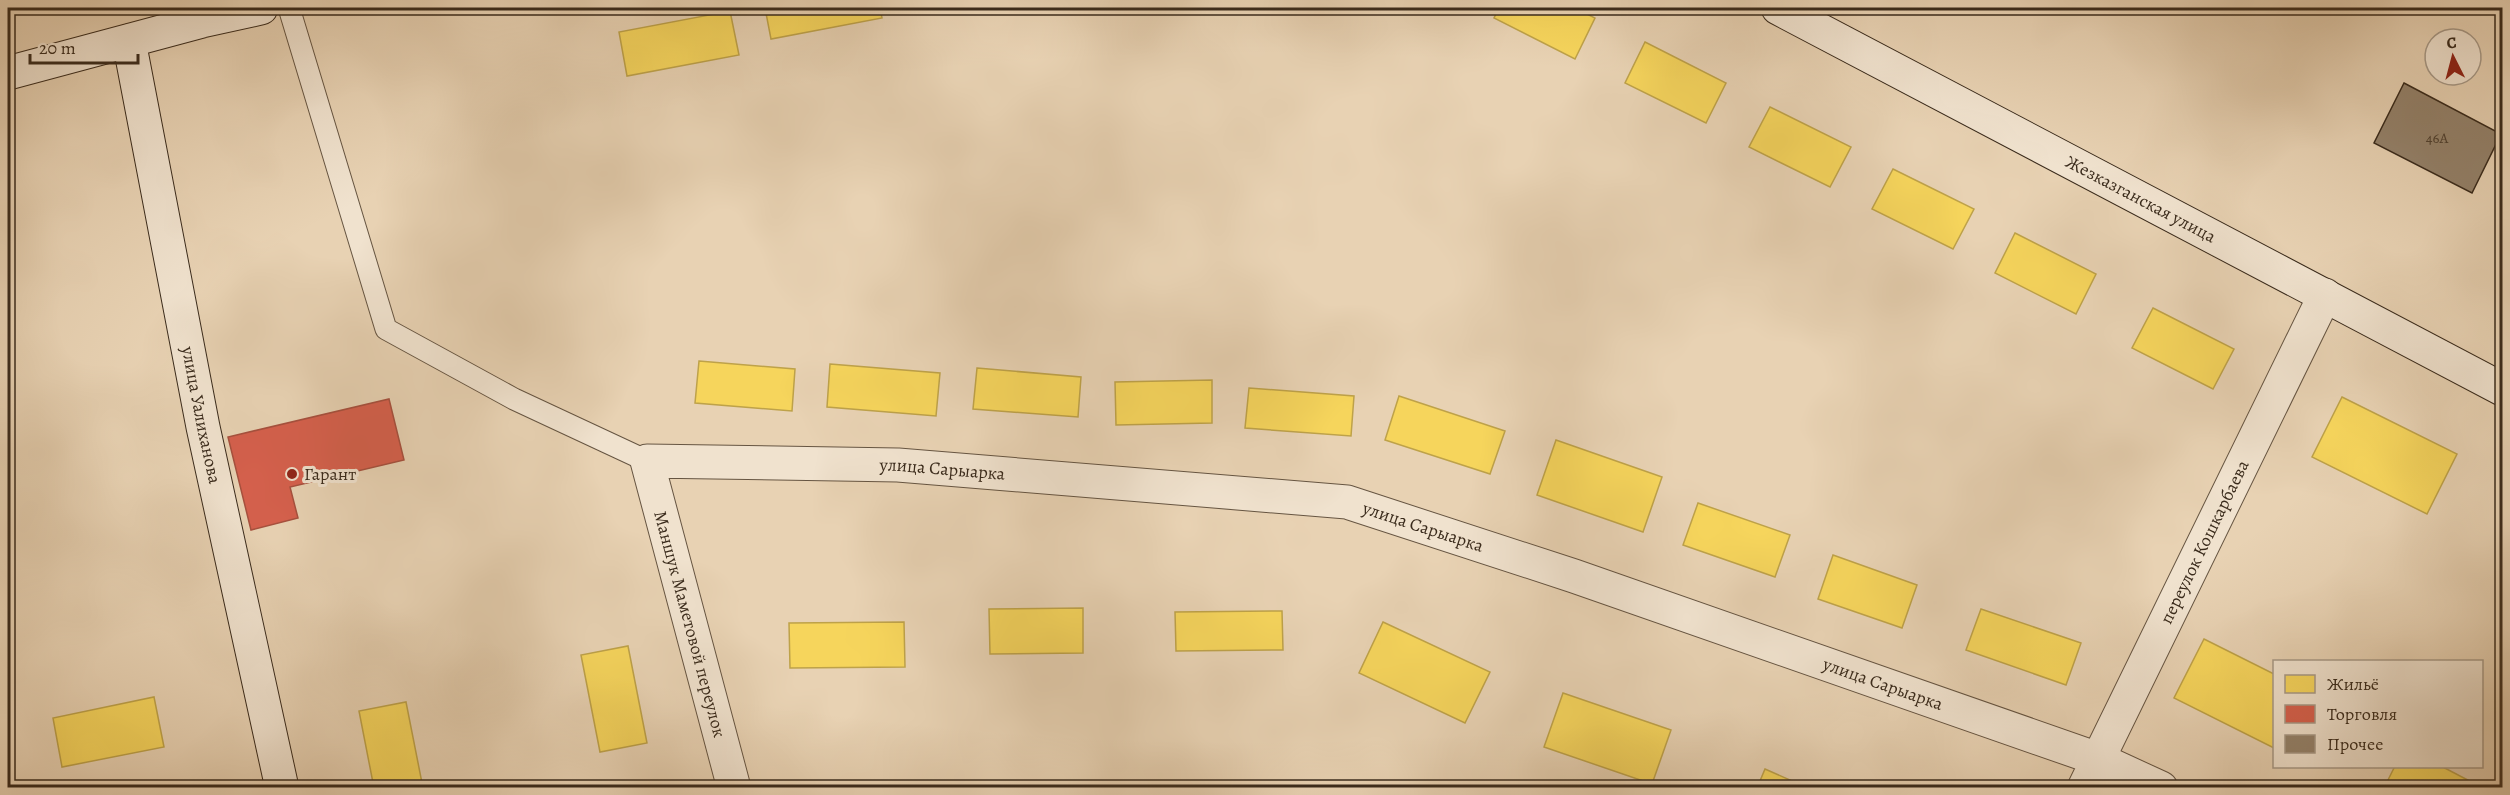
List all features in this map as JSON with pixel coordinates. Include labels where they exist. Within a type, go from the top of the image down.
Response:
[{"type":"street","points":[[8,73],[261,8]]},
{"type":"street","name":"Жезказганская улица","points":[[1778,8],[2502,388]]},
{"type":"street","name":"улица Уалиханова","points":[[129,41],[203,427],[282,788]]},
{"type":"street","name":"переулок Кошкарбаева","points":[[2084,788],[2325,295]]},
{"type":"street","name":"улица Сарыарка","points":[[646,461],[898,465],[1347,502],[1574,576],[2098,759],[2161,788]]},
{"type":"street","name":"Маншук Маметовой переулок","points":[[646,461],[734,788]]},
{"type":"lane","points":[[289,8],[386,329],[514,399],[646,461]]},
{"type":"building: Жильё","points":[[765,8],[880,8],[882,18],[771,39]]},
{"type":"building: Жильё","points":[[1499,8],[1575,8],[1595,18],[1575,59],[1494,18]]},
{"type":"building: Жильё","points":[[730,11],[739,55],[627,76],[619,32]]},
{"type":"building: Жильё","points":[[1645,42],[1726,83],[1706,123],[1625,83]]},
{"type":"building: Жильё","points":[[1770,107],[1851,147],[1830,187],[1749,147]]},
{"type":"building: Жильё","points":[[1893,169],[1974,209],[1953,249],[1872,209]]},
{"type":"building: Жильё","points":[[2015,233],[2096,274],[2076,314],[1995,273]]},
{"type":"building: Жильё","points":[[2153,308],[2234,349],[2213,389],[2132,348]]},
{"type":"building: Жильё","points":[[699,361],[795,369],[792,411],[695,403]]},
{"type":"building: Жильё","points":[[830,364],[940,373],[936,416],[827,407]]},
{"type":"building: Жильё","points":[[977,368],[1081,377],[1078,417],[973,409]]},
{"type":"building: Жильё","points":[[1212,380],[1212,423],[1116,425],[1115,382]]},
{"type":"building: Жильё","points":[[1249,388],[1354,396],[1351,436],[1245,428]]},
{"type":"building: Жильё","points":[[1399,396],[1505,431],[1490,474],[1385,440]]},
{"type":"building: Жильё","points":[[2342,397],[2457,454],[2427,514],[2312,457]]},
{"type":"building: Жильё","points":[[1556,440],[1662,477],[1643,532],[1537,495]]},
{"type":"building: Жильё","points":[[1698,503],[1790,535],[1775,577],[1683,545]]},
{"type":"building: Жильё","points":[[2502,541],[2502,556],[2496,553]]},
{"type":"building: Жильё","points":[[1833,555],[1917,585],[1902,628],[1818,599]]},
{"type":"building: Жильё","points":[[1083,608],[1083,653],[990,654],[989,609]]},
{"type":"building: Жильё","points":[[1981,609],[2081,643],[2066,685],[1966,650]]},
{"type":"building: Жильё","points":[[1282,611],[1283,650],[1176,651],[1175,612]]},
{"type":"building: Жильё","points":[[904,622],[905,667],[790,668],[789,623]]},
{"type":"building: Жильё","points":[[1383,622],[1490,672],[1465,723],[1359,673]]},
{"type":"building: Жильё","points":[[2204,639],[2273,674],[2273,748],[2174,698]]},
{"type":"building: Жильё","points":[[628,646],[647,743],[600,752],[581,655]]},
{"type":"building: Жильё","points":[[1563,693],[1671,730],[1652,784],[1544,747]]},
{"type":"building: Жильё","points":[[154,697],[164,747],[62,767],[53,718]]},
{"type":"building: Жильё","points":[[406,702],[423,788],[374,788],[359,711]]},
{"type":"building: Жильё","points":[[2394,768],[2445,768],[2483,788],[2384,788]]},
{"type":"building: Жильё","points":[[1765,769],[1808,788],[1757,788]]},
{"type":"building: Торговля","name":"Гарант","points":[[389,399],[404,460],[290,487],[298,518],[251,530],[228,437]]},
{"type":"building: Прочее","points":[[2404,83],[2501,134],[2472,193],[2374,143]]},
{"type":"place","name":"Гарант","points":[[292,474]]}]
